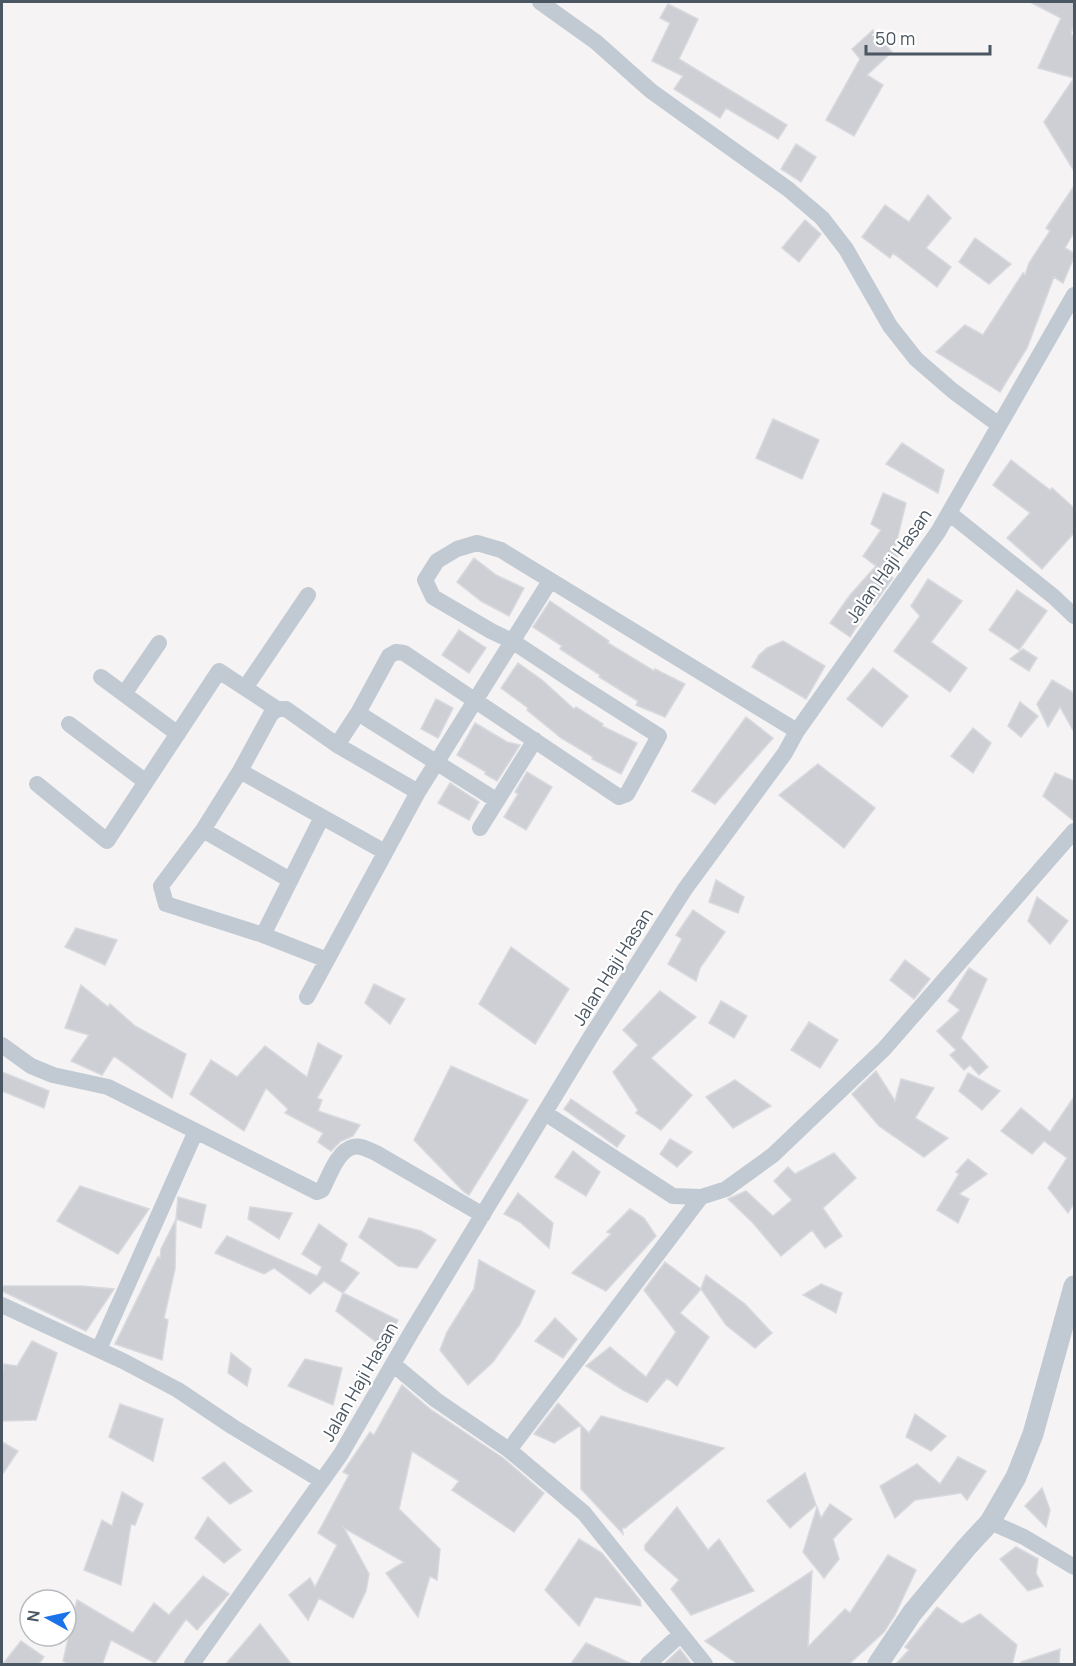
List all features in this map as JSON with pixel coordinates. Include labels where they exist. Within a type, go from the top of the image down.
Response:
[{"type":"street","points":[[540,2],[596,42],[651,91],[788,189],[822,218],[846,249],[890,326],[916,359],[999,425]]},
{"type":"street","name":"Jalan Haji Hasan","points":[[192,1665],[341,1454],[394,1365],[411,1331],[685,889],[785,753],[797,731],[950,513],[1074,295]]},
{"type":"street","points":[[950,513],[1054,597],[1074,616]]},
{"type":"street","points":[[337,745],[358,713],[389,656],[396,652],[404,653],[619,797],[627,794],[659,736],[513,640],[491,631],[433,597],[425,580],[437,561],[457,549],[477,543],[501,550],[797,731]]},
{"type":"street","points":[[307,997],[435,762],[550,582]]},
{"type":"street","points":[[245,688],[308,595]]},
{"type":"street","points":[[124,694],[159,643]]},
{"type":"street","points":[[38,784],[107,841],[219,671],[277,709],[286,709],[337,745],[418,792]]},
{"type":"street","points":[[101,677],[178,734]]},
{"type":"street","points":[[277,709],[271,714],[240,771],[203,830],[161,886],[166,904],[263,934],[327,960]]},
{"type":"street","points":[[358,713],[496,800]]},
{"type":"street","points":[[69,724],[146,782]]},
{"type":"street","points":[[480,828],[535,740]]},
{"type":"street","points":[[240,771],[385,852]]},
{"type":"street","points":[[263,934],[322,817]]},
{"type":"street","points":[[203,830],[290,880]]},
{"type":"street","points":[[545,1113],[673,1196],[700,1197],[726,1189],[773,1155],[884,1049],[1074,831]]},
{"type":"street","points":[[2,1045],[31,1066],[54,1075],[108,1087],[317,1192],[322,1190],[339,1157],[349,1148],[360,1147],[376,1153],[483,1215]]},
{"type":"street","points":[[99,1349],[196,1131]]},
{"type":"street","points":[[509,1450],[700,1197]]},
{"type":"street","points":[[878,1665],[912,1613],[990,1522],[1016,1477],[1033,1434],[1074,1286]]},
{"type":"street","points":[[2,1305],[99,1349],[178,1390],[233,1427],[322,1481]]},
{"type":"street","points":[[394,1365],[436,1400],[509,1450],[584,1513],[705,1665]]},
{"type":"street","points":[[990,1522],[1024,1537],[1074,1567]]},
{"type":"street","points":[[648,1665],[681,1634]]},
{"type":"building","points":[[1030,2],[1074,2],[1074,25],[1071,34],[1074,35],[1074,78],[1038,68],[1061,18]]},
{"type":"building","points":[[668,4],[698,19],[679,59],[787,125],[778,139],[726,108],[720,118],[674,89],[683,76],[652,61],[670,23],[660,18]]},
{"type":"building","points":[[873,30],[892,52],[867,75],[883,85],[854,136],[826,120],[860,59],[852,49]]},
{"type":"building","points":[[1074,78],[1074,171],[1044,122]]},
{"type":"building","points":[[796,144],[816,157],[801,182],[781,169]]},
{"type":"building","points":[[1074,186],[1074,232],[1065,248],[1074,253],[1074,257],[1063,283],[1054,277],[1027,348],[1000,392],[936,352],[965,325],[983,335],[1023,273],[1025,275],[1029,263],[1050,231],[1046,228]]},
{"type":"building","points":[[928,195],[951,218],[926,248],[951,267],[937,287],[893,253],[890,258],[862,237],[885,205],[909,222]]},
{"type":"building","points":[[805,220],[821,234],[799,262],[782,248]]},
{"type":"building","points":[[975,238],[1011,264],[989,284],[959,262]]},
{"type":"building","points":[[773,419],[819,440],[802,479],[756,458]]},
{"type":"building","points":[[902,443],[944,470],[938,493],[886,464]]},
{"type":"building","points":[[1011,460],[1050,490],[1052,488],[1074,508],[1074,533],[1042,569],[1007,538],[1030,513],[993,485]]},
{"type":"building","points":[[883,493],[906,503],[895,548],[901,551],[887,574],[893,578],[874,604],[872,603],[850,637],[830,623],[850,595],[876,566],[863,556],[881,530],[871,524]]},
{"type":"building","points":[[474,558],[496,575],[524,588],[509,616],[481,601],[457,582]]},
{"type":"building","points":[[928,579],[962,601],[931,642],[967,668],[950,692],[894,651],[920,616],[911,606]]},
{"type":"building","points":[[1017,590],[1047,611],[1019,650],[989,630]]},
{"type":"building","points":[[550,601],[609,641],[608,643],[654,671],[655,669],[685,684],[665,717],[636,705],[638,701],[599,677],[600,675],[560,649],[562,646],[533,627]]},
{"type":"building","points":[[459,630],[486,648],[469,673],[442,655]]},
{"type":"building","points":[[783,641],[825,666],[806,699],[752,667],[759,655],[767,648]]},
{"type":"building","points":[[1023,649],[1037,658],[1029,671],[1010,659]]},
{"type":"building","points":[[518,663],[542,680],[574,709],[576,707],[603,724],[602,726],[637,743],[621,774],[592,759],[593,757],[561,738],[527,710],[528,708],[501,688]]},
{"type":"building","points":[[873,668],[908,696],[882,727],[847,699]]},
{"type":"building","points":[[1052,680],[1074,693],[1074,732],[1060,707],[1048,727],[1037,704]]},
{"type":"building","points":[[436,699],[453,708],[438,738],[421,729]]},
{"type":"building","points":[[1020,702],[1038,716],[1021,737],[1008,726]]},
{"type":"building","points":[[746,717],[773,738],[715,804],[692,791]]},
{"type":"building","points":[[475,723],[507,742],[520,745],[497,781],[457,755]]},
{"type":"building","points":[[973,728],[991,743],[973,773],[951,756]]},
{"type":"building","points":[[818,764],[875,808],[844,848],[779,795]]},
{"type":"building","points":[[527,772],[552,787],[526,830],[504,817],[518,794],[515,792]]},
{"type":"building","points":[[1055,773],[1074,781],[1074,821],[1043,796]]},
{"type":"building","points":[[450,783],[479,802],[469,820],[438,803]]},
{"type":"building","points":[[716,880],[744,897],[738,913],[709,902]]},
{"type":"building","points":[[1037,897],[1068,921],[1050,944],[1028,921]]},
{"type":"building","points":[[693,910],[725,932],[700,968],[696,981],[668,964],[682,939],[676,935]]},
{"type":"building","points":[[76,928],[117,940],[105,965],[65,947]]},
{"type":"building","points":[[511,947],[569,989],[535,1044],[479,1004]]},
{"type":"building","points":[[905,960],[930,979],[914,999],[890,980]]},
{"type":"building","points":[[969,968],[987,979],[961,1038],[988,1067],[979,1075],[970,1065],[964,1070],[950,1055],[956,1050],[937,1031],[960,1010],[948,1001]]},
{"type":"building","points":[[374,984],[405,999],[390,1024],[365,1003]]},
{"type":"building","points":[[81,985],[108,1007],[110,1004],[135,1026],[186,1054],[172,1098],[114,1056],[102,1075],[71,1061],[89,1035],[65,1028]]},
{"type":"building","points":[[660,991],[696,1017],[651,1058],[692,1095],[661,1130],[636,1113],[638,1110],[613,1072],[638,1045],[623,1030]]},
{"type":"building","points":[[721,1001],[747,1016],[734,1038],[709,1023]]},
{"type":"building","points":[[809,1022],[838,1040],[820,1068],[791,1050]]},
{"type":"building","points":[[318,1043],[342,1056],[317,1098],[322,1100],[318,1111],[360,1125],[353,1136],[341,1141],[331,1151],[318,1142],[323,1133],[285,1113],[288,1109],[266,1088],[244,1131],[190,1094],[211,1060],[237,1077],[265,1046],[307,1077]]},
{"type":"building","points":[[451,1066],[528,1100],[469,1195],[414,1140]]},
{"type":"building","points":[[876,1071],[895,1101],[901,1079],[934,1088],[915,1118],[948,1138],[924,1157],[879,1126],[852,1094]]},
{"type":"building","points":[[2,1072],[49,1091],[44,1108],[2,1091]]},
{"type":"building","points":[[968,1073],[1000,1091],[982,1110],[959,1091]]},
{"type":"building","points":[[735,1080],[771,1106],[733,1128],[706,1097]]},
{"type":"building","points":[[1074,1097],[1074,1203],[1068,1213],[1048,1188],[1067,1158],[1044,1141],[1032,1154],[1001,1131],[1021,1108],[1050,1132]]},
{"type":"building","points":[[571,1099],[625,1136],[617,1147],[564,1109]]},
{"type":"building","points":[[670,1139],[692,1152],[677,1167],[660,1154]]},
{"type":"building","points":[[573,1151],[600,1172],[586,1196],[555,1177]]},
{"type":"building","points":[[834,1153],[856,1178],[823,1208],[842,1236],[825,1248],[812,1230],[781,1256],[753,1223],[728,1199],[746,1191],[773,1216],[792,1200],[774,1181],[788,1167],[795,1174]]},
{"type":"building","points":[[968,1159],[987,1174],[959,1194],[969,1199],[958,1223],[937,1210],[959,1174],[956,1172]]},
{"type":"building","points":[[80,1186],[149,1209],[118,1254],[57,1221]]},
{"type":"building","points":[[518,1193],[553,1223],[549,1248],[520,1222],[504,1214]]},
{"type":"building","points":[[178,1197],[206,1205],[201,1228],[176,1219]]},
{"type":"building","points":[[250,1207],[292,1213],[279,1239],[248,1219]]},
{"type":"building","points":[[630,1209],[644,1218],[656,1236],[606,1291],[572,1273],[611,1234],[607,1232]]},
{"type":"building","points":[[369,1218],[421,1231],[436,1240],[417,1268],[398,1266],[359,1237]]},
{"type":"building","points":[[176,1219],[175,1269],[164,1318],[168,1320],[162,1360],[115,1344],[158,1257],[160,1258],[161,1249]]},
{"type":"building","points":[[319,1224],[347,1244],[340,1261],[359,1273],[343,1293],[324,1281],[310,1294],[274,1268],[264,1274],[215,1253],[227,1236],[317,1276],[322,1267],[302,1254]]},
{"type":"building","points":[[479,1260],[535,1291],[520,1324],[493,1362],[468,1385],[440,1350],[447,1332],[474,1289]]},
{"type":"building","points":[[665,1262],[701,1289],[680,1313],[709,1337],[677,1386],[667,1378],[647,1402],[623,1390],[586,1366],[610,1347],[646,1377],[676,1332],[644,1290]]},
{"type":"building","points":[[706,1275],[745,1304],[772,1333],[755,1348],[726,1325],[701,1289]]},
{"type":"building","points":[[821,1284],[842,1293],[836,1313],[803,1295]]},
{"type":"building","points":[[2,1286],[82,1286],[114,1289],[86,1331],[2,1291]]},
{"type":"building","points":[[343,1293],[398,1320],[384,1348],[336,1311]]},
{"type":"building","points":[[555,1318],[577,1339],[563,1358],[535,1341]]},
{"type":"building","points":[[32,1341],[57,1353],[36,1420],[2,1421],[4,1364],[17,1366]]},
{"type":"building","points":[[231,1353],[251,1369],[247,1386],[228,1373]]},
{"type":"building","points":[[305,1359],[342,1368],[333,1405],[288,1386]]},
{"type":"building","points":[[402,1385],[430,1409],[503,1458],[544,1493],[514,1532],[452,1490],[459,1481],[412,1451],[399,1509],[440,1549],[437,1580],[430,1576],[418,1617],[386,1573],[404,1562],[344,1528],[369,1574],[366,1591],[353,1618],[319,1598],[308,1620],[289,1595],[310,1578],[315,1587],[337,1545],[318,1533],[349,1475],[343,1472],[370,1432],[374,1435]]},
{"type":"building","points":[[558,1403],[581,1425],[554,1443],[534,1434]]},
{"type":"building","points":[[120,1404],[163,1419],[153,1461],[109,1437]]},
{"type":"building","points":[[915,1414],[946,1436],[931,1451],[906,1437]]},
{"type":"building","points":[[601,1416],[724,1448],[625,1528],[622,1528],[623,1534],[581,1489],[581,1425],[589,1433]]},
{"type":"building","points":[[2,1442],[18,1451],[2,1475]]},
{"type":"building","points":[[958,1457],[986,1471],[967,1500],[961,1493],[915,1500],[895,1518],[880,1486],[917,1464],[940,1484]]},
{"type":"building","points":[[224,1462],[252,1491],[230,1504],[202,1478]]},
{"type":"building","points":[[805,1473],[816,1505],[790,1528],[767,1501]]},
{"type":"building","points":[[1042,1488],[1050,1510],[1046,1527],[1025,1506]]},
{"type":"building","points":[[122,1492],[143,1504],[135,1525],[131,1524],[121,1585],[84,1570],[102,1520],[112,1526]]},
{"type":"building","points":[[830,1504],[852,1519],[833,1539],[839,1559],[824,1578],[803,1552],[817,1507],[821,1518]]},
{"type":"building","points":[[677,1507],[708,1550],[719,1539],[754,1591],[691,1615],[671,1589],[679,1580],[645,1550],[645,1545]]},
{"type":"building","points":[[208,1517],[241,1550],[224,1563],[195,1538]]},
{"type":"building","points":[[579,1539],[602,1553],[640,1600],[641,1606],[595,1597],[579,1626],[545,1590]]},
{"type":"building","points":[[1016,1547],[1038,1559],[1036,1573],[1043,1586],[1028,1591],[1000,1559]]},
{"type":"building","points":[[888,1555],[916,1570],[895,1615],[884,1632],[848,1665],[739,1665],[705,1641],[812,1571],[808,1647],[845,1609],[850,1613]]},
{"type":"building","points":[[203,1576],[229,1594],[197,1630],[186,1619],[155,1663],[111,1640],[102,1665],[71,1665],[63,1661],[66,1648],[78,1648],[78,1601],[133,1633],[154,1603],[169,1615]]},
{"type":"building","points":[[937,1607],[962,1624],[980,1614],[1017,1645],[1012,1665],[895,1665],[909,1650],[905,1647]]},
{"type":"building","points":[[260,1624],[292,1665],[225,1665]]},
{"type":"building","points":[[586,1643],[634,1665],[570,1665]]},
{"type":"building","points":[[18,1645],[18,1648],[31,1648],[44,1657],[38,1665],[2,1665]]},
{"type":"building","points":[[680,1649],[692,1665],[663,1665]]},
{"type":"building","points":[[1060,1649],[1059,1665],[1022,1665],[1021,1662]]}]
